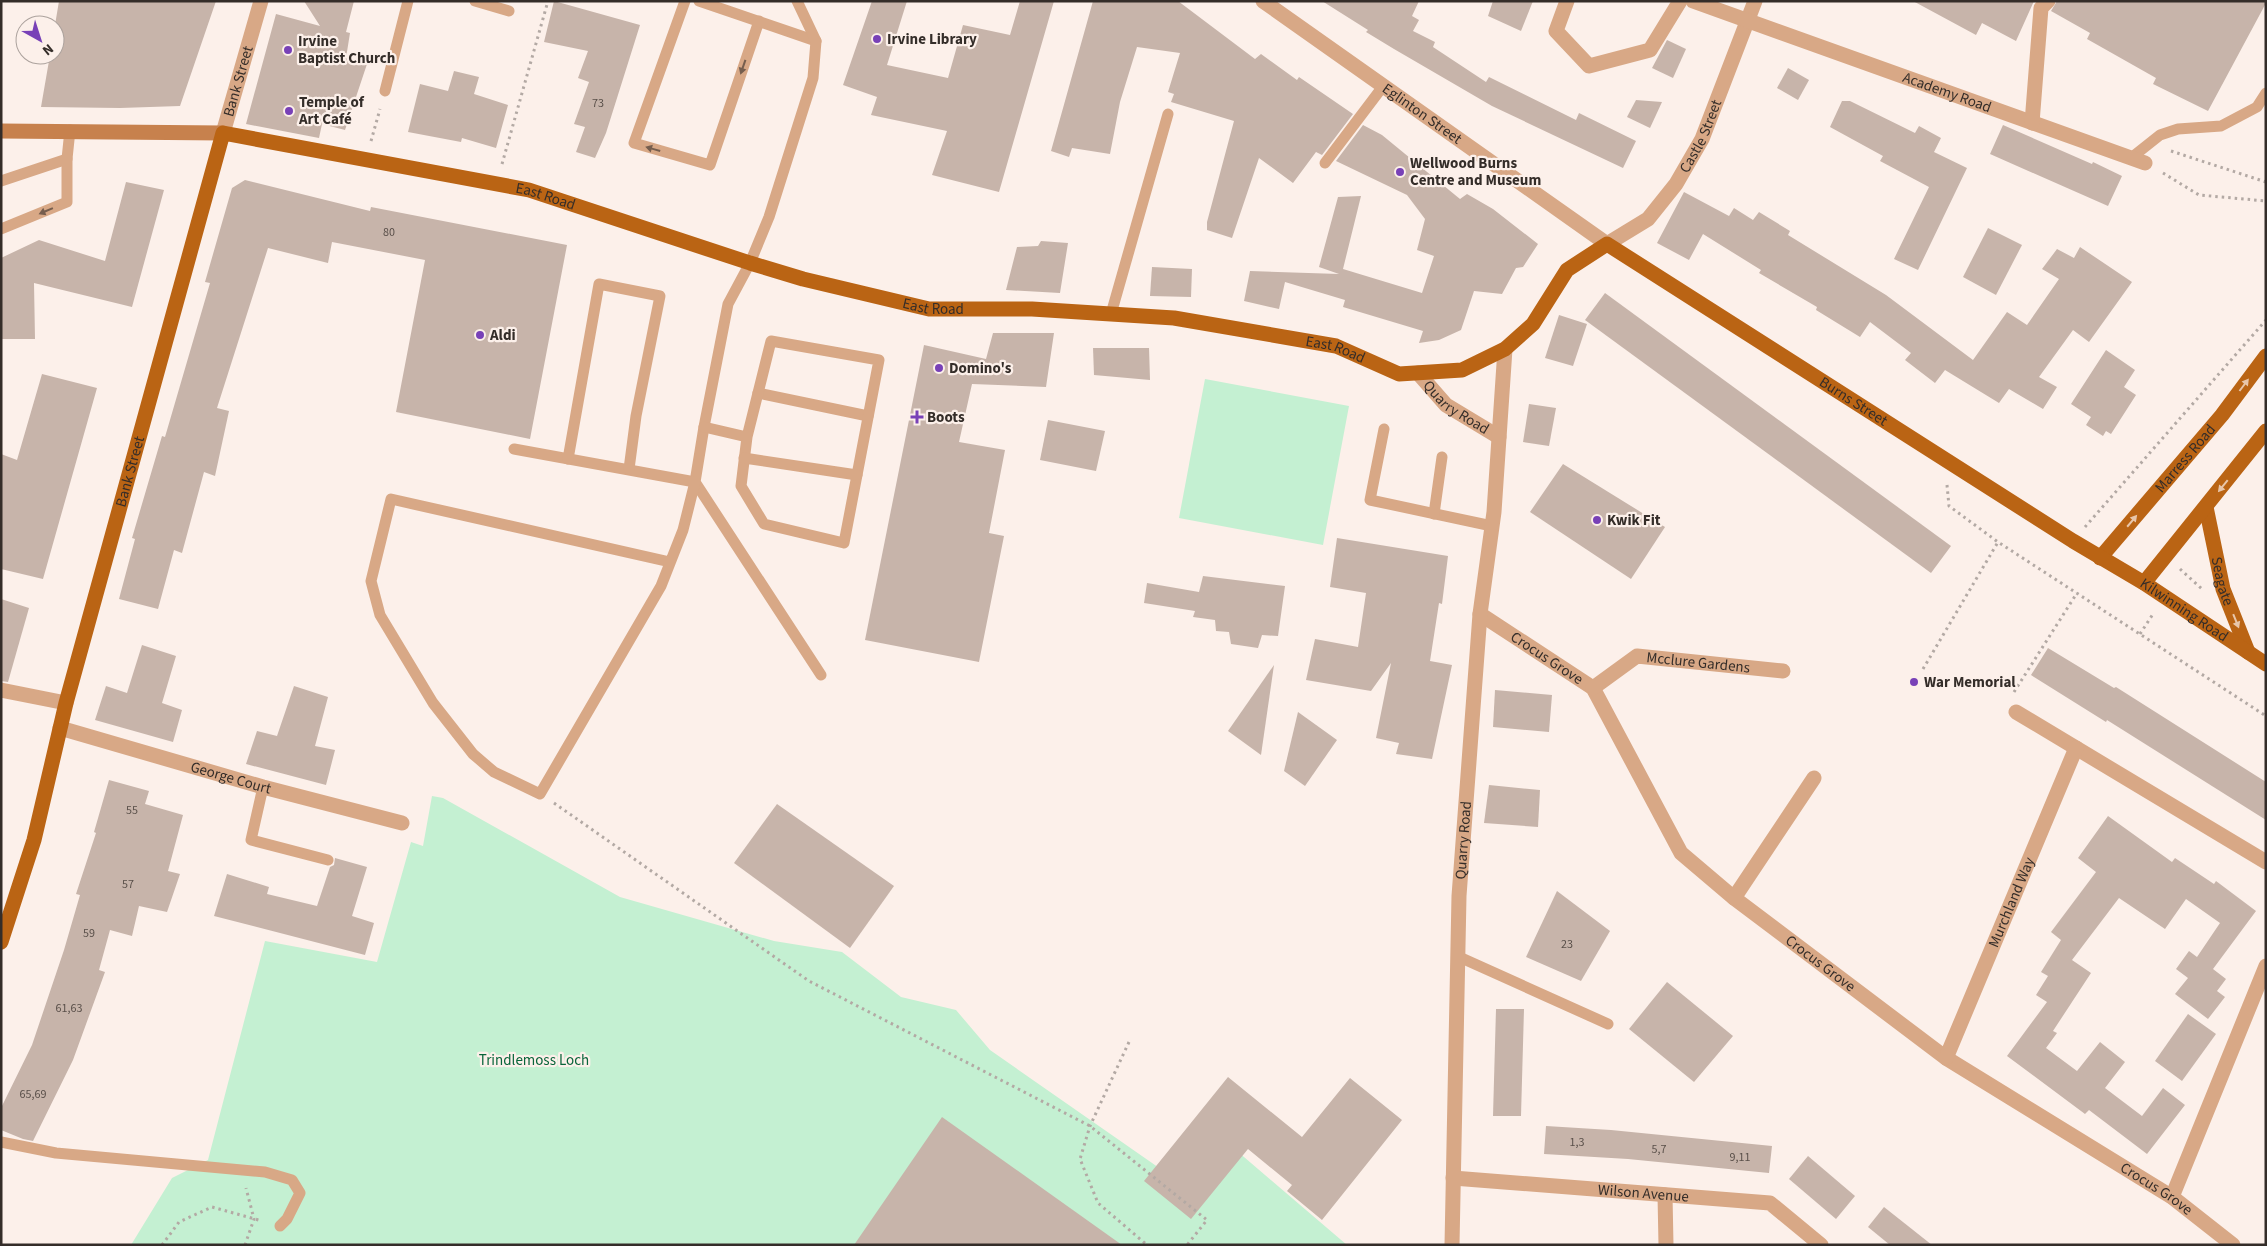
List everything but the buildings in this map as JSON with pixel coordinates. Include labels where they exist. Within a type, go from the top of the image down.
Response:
[{"type":"main road","points":[[1,131],[70,130],[223,133]]},
{"type":"main road","name":"East Road","points":[[223,133],[529,190],[803,279],[929,308],[1032,309],[1174,318],[1336,346],[1400,374],[1462,370],[1505,349],[1533,324],[1567,270],[1607,244]]},
{"type":"main road","name":"Bank Street","points":[[1,942],[34,840],[66,703],[223,133]]},
{"type":"main road","name":"Burns Street","points":[[1607,244],[2100,558]]},
{"type":"main road","name":"Marress Road","points":[[2100,558],[2222,415],[2266,356]]},
{"type":"main road","points":[[2144,583],[2266,431]]},
{"type":"main road","name":"Seagate","points":[[2206,507],[2223,589],[2248,652]]},
{"type":"main road","name":"Kilwinning Road","points":[[2100,558],[2144,583],[2266,664]]},
{"type":"street","name":"Bank Street","points":[[223,133],[261,1]]},
{"type":"street","name":"Eglinton Street","points":[[1262,1],[1384,85],[1607,244]]},
{"type":"street","points":[[1567,1],[1556,31],[1589,66],[1650,50],[1680,1]]},
{"type":"street","name":"Academy Road","points":[[1693,1],[2138,161]]},
{"type":"street","name":"Castle Street","points":[[1607,244],[1648,219],[1676,184],[1702,139],[1755,1]]},
{"type":"street","points":[[2032,123],[2041,8],[2048,1]]},
{"type":"street","name":"Quarry Road","points":[[1452,1245],[1459,886],[1480,614],[1492,526],[1505,349]]},
{"type":"street","name":"Quarry Road","points":[[1418,373],[1446,405],[1499,437]]},
{"type":"street","name":"Crocus Grove","points":[[1480,614],[1594,688],[1681,853],[1734,898],[1946,1058],[2172,1198],[2234,1245]]},
{"type":"street","name":"Mcclure Gardens","points":[[1594,688],[1637,656],[1783,671]]},
{"type":"street","points":[[1,690],[66,703]]},
{"type":"street","points":[[2016,712],[2266,862]]},
{"type":"street","name":"George Court","points":[[60,728],[263,787],[402,823]]},
{"type":"street","name":"Murchland Way","points":[[1946,1058],[2076,748]]},
{"type":"street","points":[[1734,898],[1814,778]]},
{"type":"street","points":[[2172,1198],[2266,966]]},
{"type":"street","name":"Wilson Avenue","points":[[1453,1178],[1770,1203],[1821,1245]]},
{"type":"street","points":[[1665,1195],[1666,1245]]},
{"type":"lane","points":[[385,91],[408,1]]},
{"type":"lane","points":[[475,1],[509,11]]},
{"type":"lane","points":[[685,1],[634,143],[710,165],[759,21]]},
{"type":"lane","points":[[699,1],[816,42]]},
{"type":"lane","points":[[670,562],[391,499],[371,581],[380,616],[432,702],[472,754],[494,772],[540,794],[661,586],[683,530],[696,482],[704,427],[728,304],[750,263],[769,217],[813,78],[816,42],[797,1]]},
{"type":"lane","points":[[1325,163],[1384,85]]},
{"type":"lane","points":[[2138,161],[2160,135],[2178,129],[2221,126],[2257,107],[2266,93]]},
{"type":"lane","points":[[1111,314],[1168,114]]},
{"type":"lane","points":[[1,229],[67,202],[67,159],[70,130]]},
{"type":"lane","points":[[1,181],[67,159]]},
{"type":"lane","points":[[568,459],[599,284],[660,296],[636,416],[629,469]]},
{"type":"lane","points":[[771,341],[879,360],[844,542],[764,524],[740,486],[747,437],[758,393],[771,341]]},
{"type":"lane","points":[[758,393],[868,416]]},
{"type":"lane","points":[[704,427],[747,437]]},
{"type":"lane","points":[[1384,429],[1370,500],[1492,526]]},
{"type":"lane","points":[[514,449],[696,482],[821,675]]},
{"type":"lane","points":[[1434,514],[1442,457]]},
{"type":"lane","points":[[744,458],[857,475]]},
{"type":"lane","points":[[263,787],[251,840],[328,860]]},
{"type":"lane","points":[[1457,956],[1608,1024]]},
{"type":"lane","points":[[1,1142],[56,1153],[265,1172],[292,1180],[300,1194],[287,1219],[280,1226]]},
{"type":"path","points":[[497,184],[548,1]]},
{"type":"path","points":[[366,159],[385,91]]},
{"type":"path","points":[[2266,182],[2159,147],[2138,161],[2199,195],[2266,201]]},
{"type":"path","points":[[2072,541],[2266,320]]},
{"type":"path","points":[[1944,459],[1949,506],[1998,542],[2266,716]]},
{"type":"path","points":[[2123,484],[2147,503]]},
{"type":"path","points":[[1923,669],[1998,542]]},
{"type":"path","points":[[2171,550],[2182,572],[2205,592],[2223,589]]},
{"type":"path","points":[[2016,712],[2011,697],[2077,594]]},
{"type":"path","points":[[540,794],[809,981],[1090,1126],[1207,1220],[1187,1245]]},
{"type":"path","points":[[1129,1042],[1090,1126],[1080,1159],[1098,1203],[1148,1245]]},
{"type":"path","points":[[242,1170],[254,1219],[245,1245]]},
{"type":"path","points":[[162,1245],[178,1222],[212,1208],[280,1226]]},
{"type":"green space","points":[[1205,379],[1349,406],[1323,545],[1179,518]]},
{"type":"green space","name":"Trindlemoss Loch","points":[[432,796],[443,798],[620,897],[774,941],[842,952],[901,997],[956,1010],[990,1050],[1175,1179],[1230,1145],[1347,1245],[131,1245],[172,1178],[208,1160],[265,941],[377,962],[411,842],[423,846]]},
{"type":"place","name":"Irvine Library","points":[[877,39]]},
{"type":"place","name":"Irvine Baptist Church","points":[[288,50]]},
{"type":"place","name":"Temple of Art Café","points":[[289,111]]},
{"type":"place","name":"Wellwood Burns Centre and Museum","points":[[1400,172]]},
{"type":"place","name":"Aldi","points":[[480,335]]},
{"type":"place","name":"Domino's","points":[[939,368]]},
{"type":"place","name":"Boots","points":[[917,417]]},
{"type":"place","name":"Kwik Fit","points":[[1597,520]]},
{"type":"place","name":"War Memorial","points":[[1914,682]]}]
